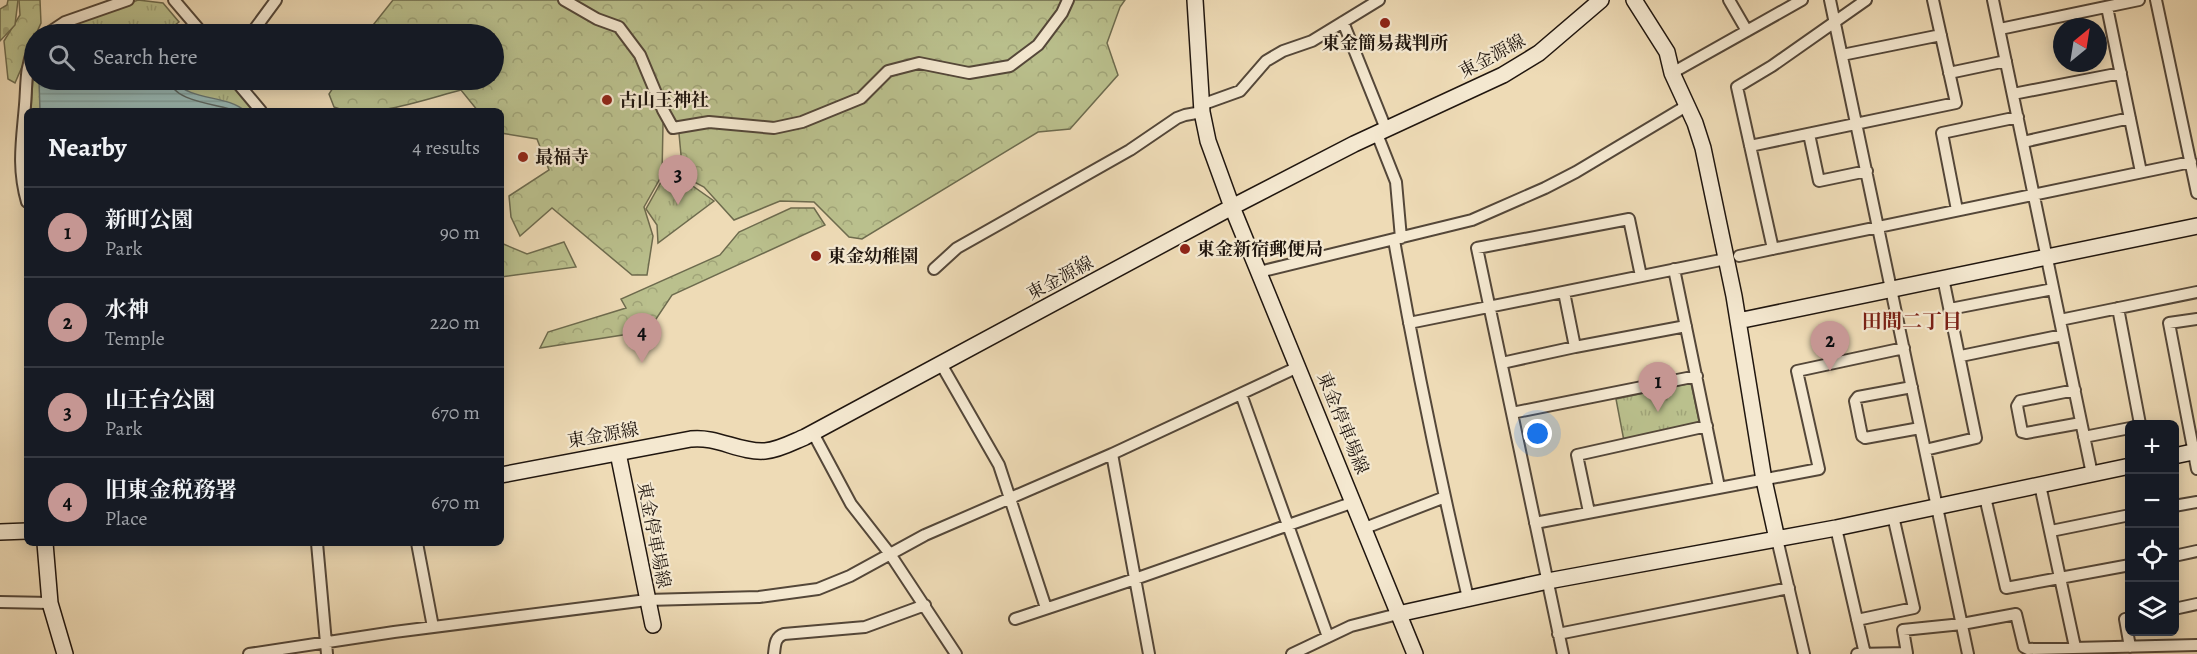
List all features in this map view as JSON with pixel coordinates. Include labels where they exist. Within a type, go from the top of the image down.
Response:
[{"type":"main road","name":"東金停車場線","points":[[1195,0],[1202,109],[1208,141],[1232,207],[1415,654]]},
{"type":"main road","name":"東金源線","points":[[504,474],[699,438],[765,451],[813,433],[1232,207],[1382,131],[1516,67],[1558,38],[1601,0]]},
{"type":"main road","points":[[1634,0],[1666,52],[1672,73],[1688,105],[1703,148],[1732,257],[1738,321],[1764,480],[1778,539]]},
{"type":"main road","points":[[1738,321],[2197,226]]},
{"type":"main road","points":[[2179,455],[2195,452]]},
{"type":"main road","name":"東金停車場線","points":[[618,453],[653,625]]},
{"type":"main road","points":[[1398,614],[1548,581],[1836,528],[2125,467]]},
{"type":"main road","points":[[0,532],[24,531]]},
{"type":"main road","points":[[45,546],[50,603],[65,654]]},
{"type":"street","points":[[62,24],[128,0]]},
{"type":"street","points":[[174,0],[194,24]]},
{"type":"street","points":[[258,24],[276,0]]},
{"type":"street","points":[[564,0],[597,19],[619,27],[640,55],[673,128],[709,122],[774,128],[802,122],[861,98],[888,71],[919,63],[969,73],[1010,66],[1038,45],[1062,13],[1068,0]]},
{"type":"street","points":[[934,268],[957,248],[1083,177],[1177,118],[1240,91],[1266,61],[1283,51],[1312,41],[1379,0]]},
{"type":"street","points":[[1729,0],[1747,31]]},
{"type":"street","points":[[1672,73],[1802,0]]},
{"type":"street","points":[[1830,0],[1968,654]]},
{"type":"street","points":[[1773,249],[1737,87],[1772,66],[1866,0]]},
{"type":"street","points":[[1750,146],[1956,103],[1933,0]]},
{"type":"street","points":[[1994,0],[2092,474]]},
{"type":"street","points":[[2000,29],[2139,0]]},
{"type":"street","points":[[2156,0],[2197,192]]},
{"type":"street","points":[[2107,7],[2141,172]]},
{"type":"street","points":[[1343,22],[1382,131],[1396,182],[1398,238],[1409,323],[1444,497],[1468,598]]},
{"type":"street","points":[[1842,56],[1941,35]]},
{"type":"street","points":[[1950,73],[2006,61]]},
{"type":"street","points":[[2013,94],[2121,73]]},
{"type":"street","points":[[24,192],[20,147],[25,90]]},
{"type":"street","points":[[243,90],[258,108]]},
{"type":"street","points":[[1259,272],[1472,220],[1576,172],[1688,105]]},
{"type":"street","points":[[1957,210],[1942,133],[2018,117]]},
{"type":"street","points":[[2023,141],[2130,118]]},
{"type":"street","points":[[1809,134],[1819,181],[1867,171]]},
{"type":"street","points":[[1409,323],[2190,162]]},
{"type":"street","points":[[1563,654],[1478,248],[1629,219],[1641,276]]},
{"type":"street","points":[[1674,269],[1719,487]]},
{"type":"street","points":[[1924,450],[1976,438],[1961,356],[1943,278]]},
{"type":"street","points":[[1950,309],[2053,289]]},
{"type":"street","points":[[1564,292],[1575,347]]},
{"type":"street","points":[[2060,320],[2197,292]]},
{"type":"street","points":[[2118,308],[2139,420]]},
{"type":"street","points":[[2197,319],[2169,323],[2197,469]]},
{"type":"street","points":[[1502,363],[1686,326]]},
{"type":"street","points":[[1961,356],[2064,335]]},
{"type":"street","points":[[1535,523],[1819,469],[1797,371],[1904,348]]},
{"type":"street","points":[[941,364],[999,465],[1046,608]]},
{"type":"street","points":[[249,654],[433,627],[647,600],[759,597],[818,589],[850,576],[925,534],[1112,454],[1298,367]]},
{"type":"street","points":[[1512,413],[1696,376]]},
{"type":"street","points":[[1912,387],[1858,397],[1855,401],[1857,413],[1862,435],[1865,438],[1920,428]]},
{"type":"street","points":[[2074,390],[2020,401],[2017,406],[2022,432],[2081,423]]},
{"type":"street","points":[[1241,394],[1328,637]]},
{"type":"street","points":[[1589,512],[1577,455],[1707,426]]},
{"type":"street","points":[[2084,437],[2125,429]]},
{"type":"street","points":[[813,433],[851,504],[890,554],[956,654]]},
{"type":"street","points":[[1112,454],[1149,654]]},
{"type":"street","points":[[2040,485],[2074,647]]},
{"type":"street","points":[[1365,528],[1444,497]]},
{"type":"street","points":[[1985,497],[2006,588],[2060,576],[2125,566]]},
{"type":"street","points":[[1015,619],[1354,502]]},
{"type":"street","points":[[2179,505],[2197,502]]},
{"type":"street","points":[[1857,620],[1914,608],[1893,516]]},
{"type":"street","points":[[2051,531],[2125,516]]},
{"type":"street","points":[[1836,528],[1865,654]]},
{"type":"street","points":[[1778,539],[1804,654]]},
{"type":"street","points":[[317,546],[327,654]]},
{"type":"street","points":[[418,546],[433,627]]},
{"type":"street","points":[[2179,555],[2197,551]]},
{"type":"street","points":[[1558,634],[1789,588]]},
{"type":"street","points":[[0,602],[50,603]]},
{"type":"street","points":[[2179,608],[2197,604]]},
{"type":"street","points":[[774,654],[776,640],[784,634],[865,627],[925,605]]},
{"type":"street","points":[[1292,654],[1351,626],[1398,614]]},
{"type":"street","points":[[1857,654],[1907,653],[1904,630],[1962,624],[2016,614],[2024,647],[2028,649],[2197,645]]},
{"type":"street","points":[[2128,636],[2130,647]]},
{"type":"green space","points":[[8,0],[18,0],[15,25],[0,41],[0,9],[7,5]]},
{"type":"green space","points":[[19,0],[40,0],[41,24],[24,24],[24,62],[15,83],[8,79],[4,41],[20,15]]},
{"type":"green space","points":[[138,0],[163,3],[179,22],[176,24],[75,24]]},
{"type":"green space","points":[[393,0],[1125,0],[1120,7],[1107,43],[1118,75],[1070,129],[1038,132],[862,239],[849,237],[814,202],[780,201],[734,220],[704,187],[683,176],[678,123],[663,124],[662,175],[644,207],[653,236],[647,275],[632,275],[552,208],[520,236],[511,217],[509,196],[549,170],[537,139],[504,134],[504,108],[476,108],[461,90],[504,90],[504,24],[374,24]]},
{"type":"green space","points":[[32,90],[236,90],[252,108],[31,108]]},
{"type":"green space","points":[[332,90],[461,90],[391,108],[338,108],[334,107],[329,94]]},
{"type":"green space","points":[[665,175],[677,175],[714,201],[658,243],[657,225],[646,209]]},
{"type":"green space","points":[[791,208],[814,208],[825,225],[672,295],[648,331],[540,348],[548,332],[626,308],[621,299],[720,255],[739,232]]},
{"type":"green space","points":[[564,242],[576,267],[504,277],[504,244],[527,254]]},
{"type":"green space","points":[[1691,383],[1700,425],[1624,441],[1616,399]]},
{"type":"water","points":[[39,90],[186,90],[228,102],[240,108],[40,108]]},
{"type":"place","name":"東金簡易裁判所","points":[[1385,23]]},
{"type":"place","name":"古山王神社","points":[[607,100]]},
{"type":"place","name":"最福寺","points":[[523,157]]},
{"type":"place","name":"山王台公園","points":[[678,205]]},
{"type":"place","name":"東金新宿郵便局","points":[[1185,249]]},
{"type":"place","name":"東金幼稚園","points":[[816,256]]},
{"type":"place","name":"旧東金税務署","points":[[642,363]]},
{"type":"place","name":"水神","points":[[1830,371]]},
{"type":"place","name":"新町公園","points":[[1658,412]]},
{"type":"district","name":"田間二丁目","points":[[1912,321]]}]
